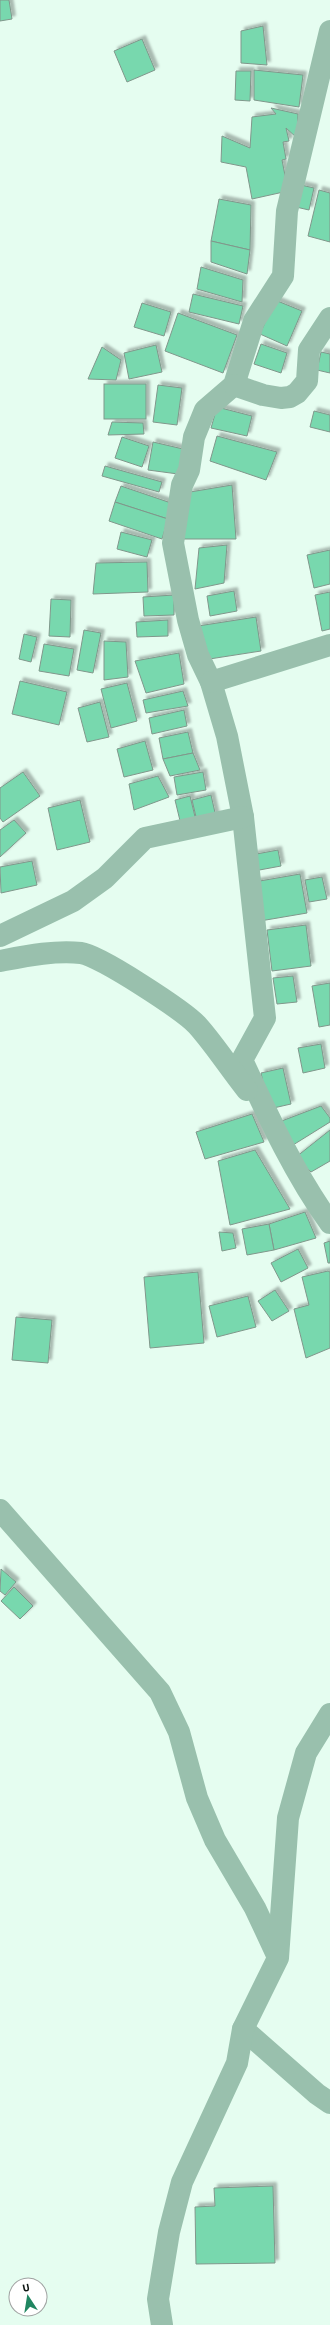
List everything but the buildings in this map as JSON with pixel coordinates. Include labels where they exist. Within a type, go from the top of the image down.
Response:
[{"type":"street","points":[[330,31],[287,211],[283,276],[254,321],[234,385],[205,410],[194,437],[189,470],[182,485],[173,543],[188,620],[198,655],[211,682],[227,736],[243,817],[265,1018],[242,1060],[271,1121],[312,1198],[330,1223]]},
{"type":"street","points":[[234,385],[263,395],[281,398],[290,397],[297,393],[307,381],[310,350],[330,318]]},
{"type":"street","points":[[211,682],[330,645]]},
{"type":"street","points":[[0,936],[73,900],[105,878],[145,838],[243,817]]},
{"type":"street","points":[[0,961],[36,954],[83,953],[115,969],[150,991],[196,1024],[271,1121]]},
{"type":"street","points":[[0,1510],[160,1692],[179,1732],[197,1798],[215,1840],[255,1908],[278,1958]]},
{"type":"street","points":[[162,2325],[158,2299],[169,2232],[182,2182],[237,2063],[243,2029],[278,1958],[288,1818],[306,1753],[330,1714]]},
{"type":"street","points":[[243,2029],[317,2094],[330,2103]]}]
